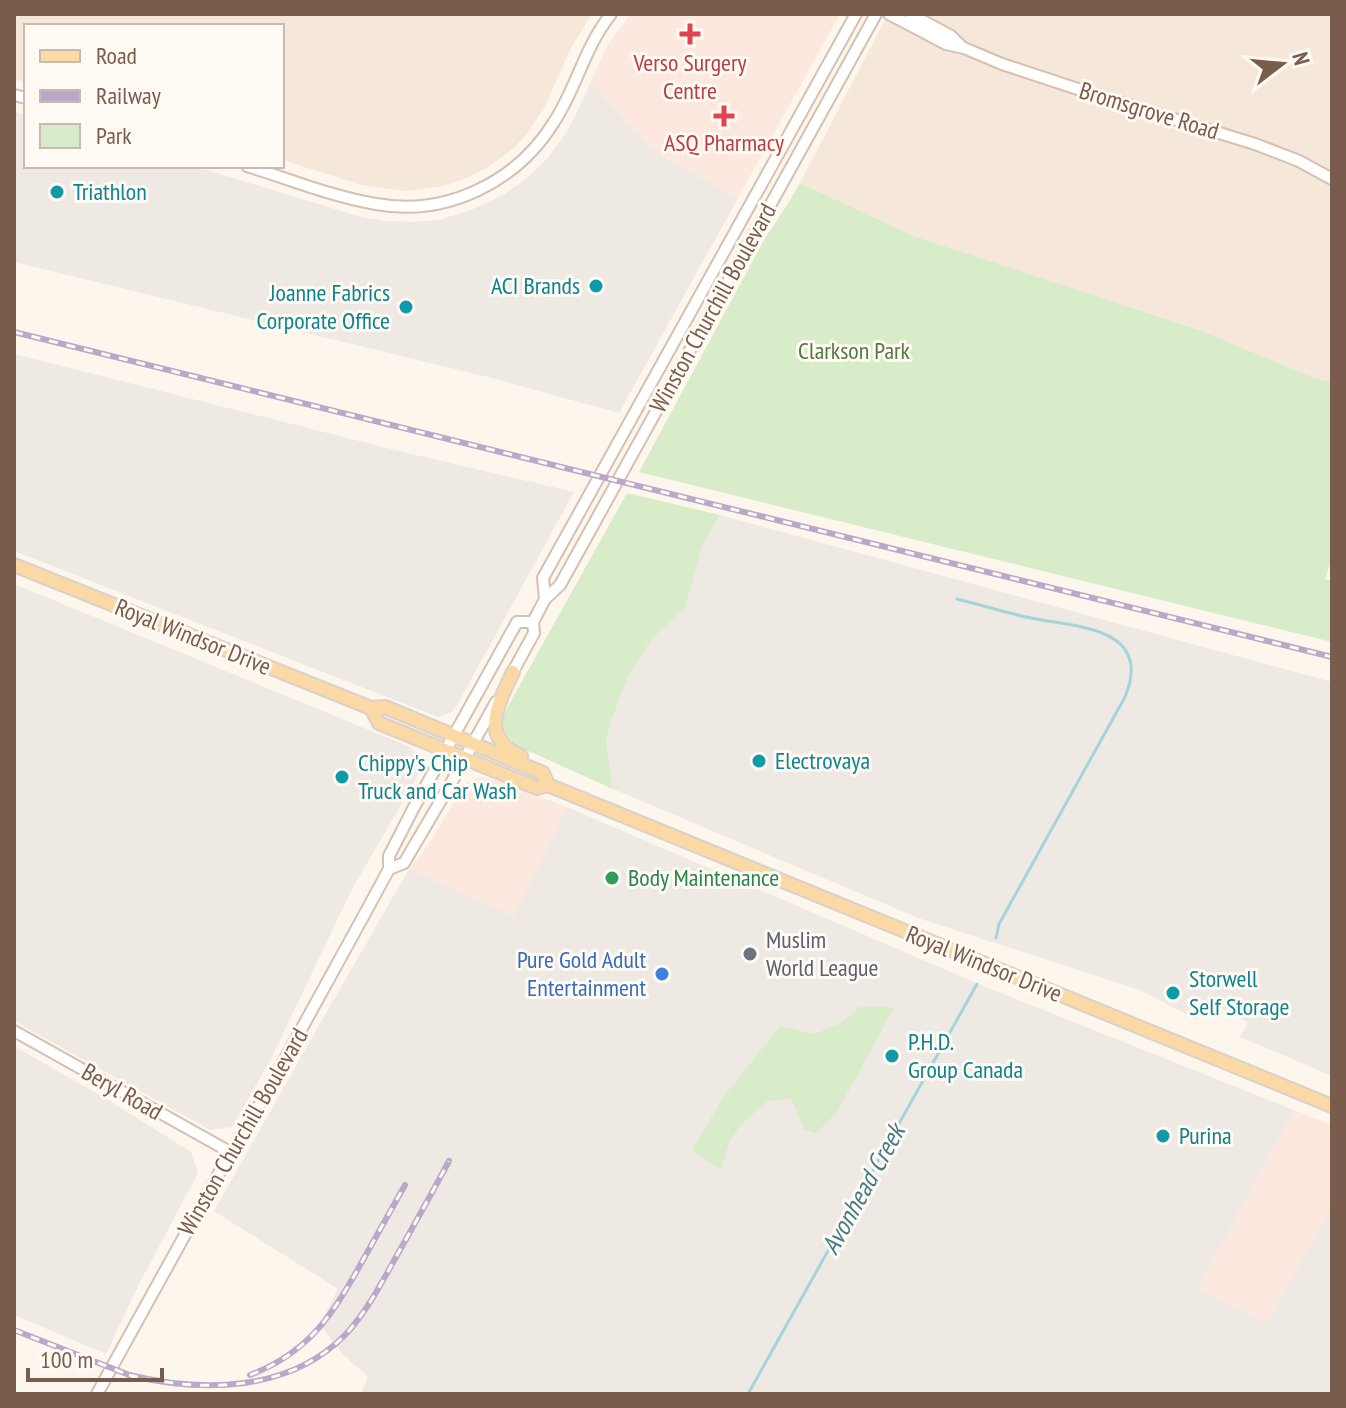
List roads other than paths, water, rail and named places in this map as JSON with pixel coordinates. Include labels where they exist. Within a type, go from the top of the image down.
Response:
[{"type":"main road","points":[[254,168],[375,204],[403,207],[428,205],[470,194],[496,182],[519,165],[538,145],[564,105],[597,32],[611,14]]},
{"type":"main road","name":"Winston Churchill Boulevard","points":[[545,599],[543,578],[856,14]]},
{"type":"main road","name":"Winston Churchill Boulevard","points":[[389,869],[404,863],[465,759],[534,633],[533,622],[545,599],[560,585],[876,14]]},
{"type":"main road","name":"Bromsgrove Road","points":[[889,14],[946,44],[1255,144],[1299,161],[1332,179]]},
{"type":"main road","name":"Bromsgrove Road","points":[[910,14],[951,36],[964,48]]},
{"type":"main road","name":"Royal Windsor Drive","points":[[14,565],[371,708],[385,707],[538,771]]},
{"type":"main road","name":"Winston Churchill Boulevard","points":[[97,1394],[389,869],[389,856],[517,622],[533,622]]},
{"type":"main road","points":[[513,672],[497,707],[495,725],[510,752],[532,761],[543,773],[548,785]]},
{"type":"main road","name":"Royal Windsor Drive","points":[[371,708],[379,723],[465,759],[537,788],[548,785],[1332,1106]]},
{"type":"main road","name":"Beryl Road","points":[[14,1031],[230,1152]]},
{"type":"waterway","points":[[957,599],[1022,616],[1088,628],[1120,644],[1129,656],[1131,674],[1125,697],[999,924],[996,938]]},
{"type":"waterway","name":"Avonhead Creek","points":[[748,1394],[977,984]]},
{"type":"railway","points":[[14,332],[1332,657]]},
{"type":"railway","points":[[129,1375],[186,1384],[244,1383],[299,1367],[324,1353],[346,1334],[367,1307],[449,1161]]},
{"type":"railway","points":[[250,1375],[289,1355],[318,1329],[341,1298],[405,1185]]},
{"type":"railway","points":[[14,1330],[137,1378]]},
{"type":"place","name":"Verso Surgery Centre","points":[[690,34]]},
{"type":"place","name":"ASQ Pharmacy","points":[[724,116]]},
{"type":"place","name":"Triathlon","points":[[57,192]]},
{"type":"place","name":"ACI Brands","points":[[596,286]]},
{"type":"place","name":"Joanne Fabrics Corporate Office","points":[[406,307]]},
{"type":"place","name":"Electrovaya","points":[[759,761]]},
{"type":"place","name":"Chippy's Chip Truck and Car Wash","points":[[342,777]]},
{"type":"place","name":"Body Maintenance","points":[[612,878]]},
{"type":"place","name":"Muslim World League","points":[[750,954]]},
{"type":"place","name":"Pure Gold Adult Entertainment","points":[[662,974]]},
{"type":"place","name":"Storwell Self Storage","points":[[1173,993]]},
{"type":"place","name":"P.H.D. Group Canada","points":[[892,1056]]},
{"type":"place","name":"Purina","points":[[1163,1136]]},
{"type":"park label","name":"Clarkson Park","points":[[854,351]]}]
